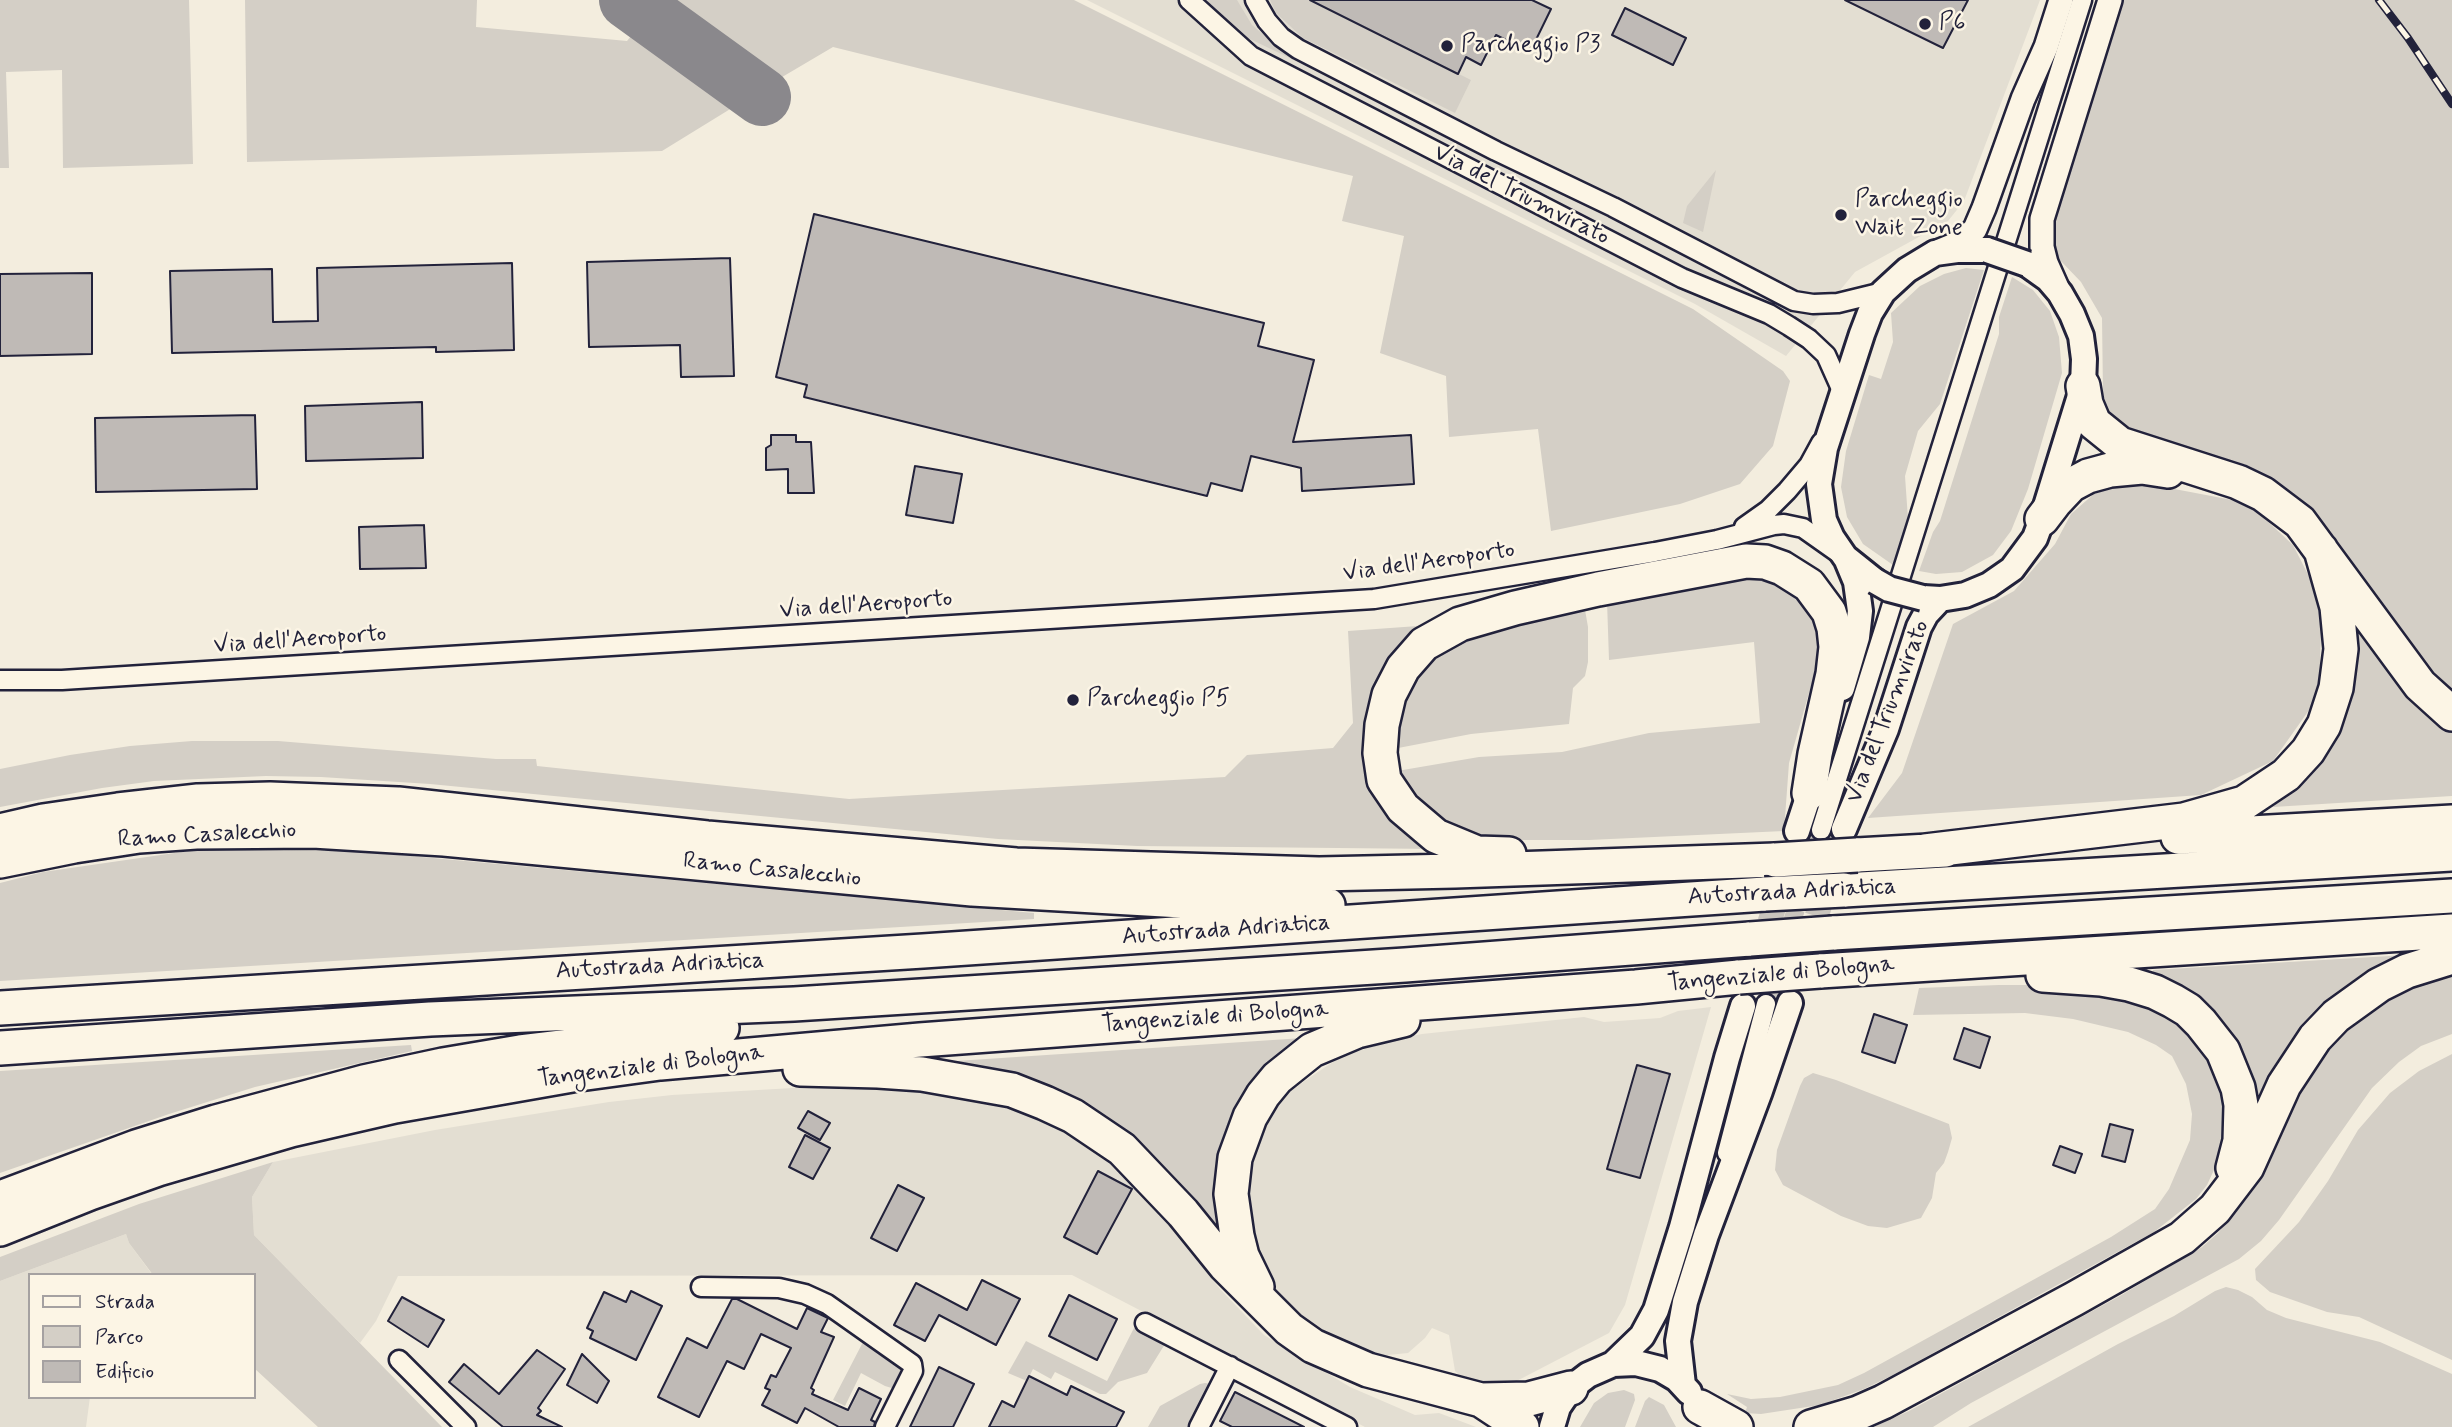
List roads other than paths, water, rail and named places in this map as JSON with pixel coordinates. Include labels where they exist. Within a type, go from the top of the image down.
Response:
[{"type":"highway","points":[[2083,387],[2094,423],[2120,444],[2238,482],[2284,508],[2300,522],[2420,685],[2452,714]]},
{"type":"highway","points":[[2042,519],[2071,485],[2088,476],[2110,470],[2142,467],[2222,477]]},
{"type":"highway","points":[[1925,851],[2184,820],[2244,803],[2286,775],[2308,751],[2324,725],[2336,688],[2341,649],[2337,607],[2321,550]]},
{"type":"highway","points":[[1717,862],[1477,853],[1436,836],[1404,808],[1384,780],[1380,753],[1382,725],[1389,695],[1403,668],[1424,644],[1460,624],[1539,602],[1689,570],[1746,561],[1765,562],[1782,568],[1809,585],[1829,612],[1834,628],[1836,647],[1833,674],[1809,793]]},
{"type":"highway","points":[[0,831],[43,821],[132,808],[198,801],[282,799],[398,804],[747,842],[1044,866],[1319,874],[1774,860],[1830,836],[1925,851],[2452,822]]},
{"type":"highway","name":"Ramo Casalecchio","points":[[0,861],[139,836],[196,832],[313,831],[444,839],[872,880],[1066,895],[1357,906],[1547,908]]},
{"type":"highway","name":"Autostrada Adriatica","points":[[0,1008],[937,950],[1765,894],[2452,854]]},
{"type":"highway","name":"Autostrada Adriatica","points":[[0,1048],[430,1019],[780,1004],[1047,988],[1833,933],[2452,896]]},
{"type":"highway","name":"Tangenziale di Bologna","points":[[0,1229],[90,1192],[227,1148],[355,1114],[490,1088],[660,1063],[880,1043],[1636,987],[1760,997],[1832,970],[2452,931]]},
{"type":"highway","points":[[1811,1427],[1858,1413],[1917,1384],[2182,1238],[2215,1209],[2247,1167],[2284,1084],[2336,1016],[2379,985],[2407,971],[2452,957]]},
{"type":"highway","points":[[1832,970],[1970,976],[2065,975],[2101,979],[2155,992],[2188,1010],[2223,1051],[2235,1079],[2241,1105],[2240,1141],[2236,1158],[2215,1209]]},
{"type":"highway","points":[[1278,1318],[1261,1295],[1242,1256],[1234,1225],[1231,1194],[1232,1173],[1241,1136],[1263,1095],[1277,1078],[1312,1050],[1333,1039],[1378,1025],[1636,987]]},
{"type":"highway","points":[[0,1198],[136,1147],[216,1122],[364,1082],[443,1065],[594,1042],[827,1019],[1047,988]]},
{"type":"highway","points":[[490,1088],[818,1069],[922,1074],[1012,1090],[1073,1116],[1122,1149],[1183,1213],[1225,1265],[1278,1318],[1313,1346],[1339,1359],[1390,1376],[1481,1400],[1529,1399],[1549,1396],[1571,1388]]},
{"type":"highway","points":[[1481,1400],[1522,1427]]},
{"type":"highway","points":[[1696,1406],[1736,1427]]},
{"type":"main road","name":"Via del Triumvirato","points":[[1830,836],[1809,793],[1857,637],[1860,611],[1856,582],[1824,520],[1819,484],[1833,421],[1870,313],[1883,292],[1907,270],[1935,253],[1986,250],[2027,264],[2048,278],[2072,314],[2081,336],[2083,387],[2035,538],[2012,569],[1989,585],[1965,595],[1931,599],[1889,589],[1845,557]]},
{"type":"main road","name":"Via del Triumvirato","points":[[1830,836],[1886,729],[1919,627],[1932,606],[1931,599]]},
{"type":"main road","points":[[1552,1427],[1559,1407],[1571,1388],[1588,1375],[1613,1364],[1635,1344],[1652,1320],[1760,1091],[1760,997]]},
{"type":"main road","points":[[1696,1406],[1678,1354],[1680,1322],[1694,1231],[1719,1087],[1760,997]]},
{"type":"main road","points":[[1613,1364],[1648,1365],[1669,1374],[1696,1406]]},
{"type":"street","name":"Via del Triumvirato","points":[[1189,0],[1251,56],[1682,278],[1779,320],[1809,339],[1826,355],[1843,393]]},
{"type":"street","name":"Via del Triumvirato","points":[[1255,0],[1267,21],[1281,37],[1298,49],[1496,151],[1613,206],[1794,301],[1838,303],[1883,292]]},
{"type":"street","name":"Via del Triumvirato","points":[[1935,253],[1962,242],[1975,229],[2023,99],[2046,47],[2061,0]]},
{"type":"street","name":"Via del Triumvirato","points":[[1830,836],[2082,0]]},
{"type":"street","name":"Via del Triumvirato","points":[[2060,293],[2046,263],[2042,247],[2042,219],[2110,0]]},
{"type":"street","name":"Via dell'Aeroporto","points":[[1729,537],[1768,510],[1787,491],[1809,465],[1833,421]]},
{"type":"street","name":"Via dell'Aeroporto","points":[[0,680],[62,680],[1374,598],[1586,564],[1729,537],[1774,525],[1803,528],[1845,557]]},
{"type":"street","points":[[1694,1231],[1755,1040],[1760,997]]},
{"type":"street","points":[[701,1287],[771,1288],[805,1294],[827,1304],[912,1364],[913,1371],[885,1427]]},
{"type":"street","points":[[1145,1323],[1346,1427]]},
{"type":"street","points":[[399,1360],[466,1427]]},
{"type":"street","points":[[1199,1427],[1230,1366]]},
{"type":"tunnel","points":[[1766,1004],[1821,830]]},
{"type":"tunnel","points":[[1795,985],[1829,877]]},
{"type":"tunnel","points":[[1748,991],[1783,879]]},
{"type":"railway","points":[[2379,0],[2452,104]]},
{"type":"place","name":"P6","points":[[1925,24]]},
{"type":"place","name":"Parcheggio P3","points":[[1447,46]]},
{"type":"place","name":"Parcheggio Wait Zone","points":[[1841,215]]},
{"type":"place","name":"Parcheggio P5","points":[[1073,700]]}]
